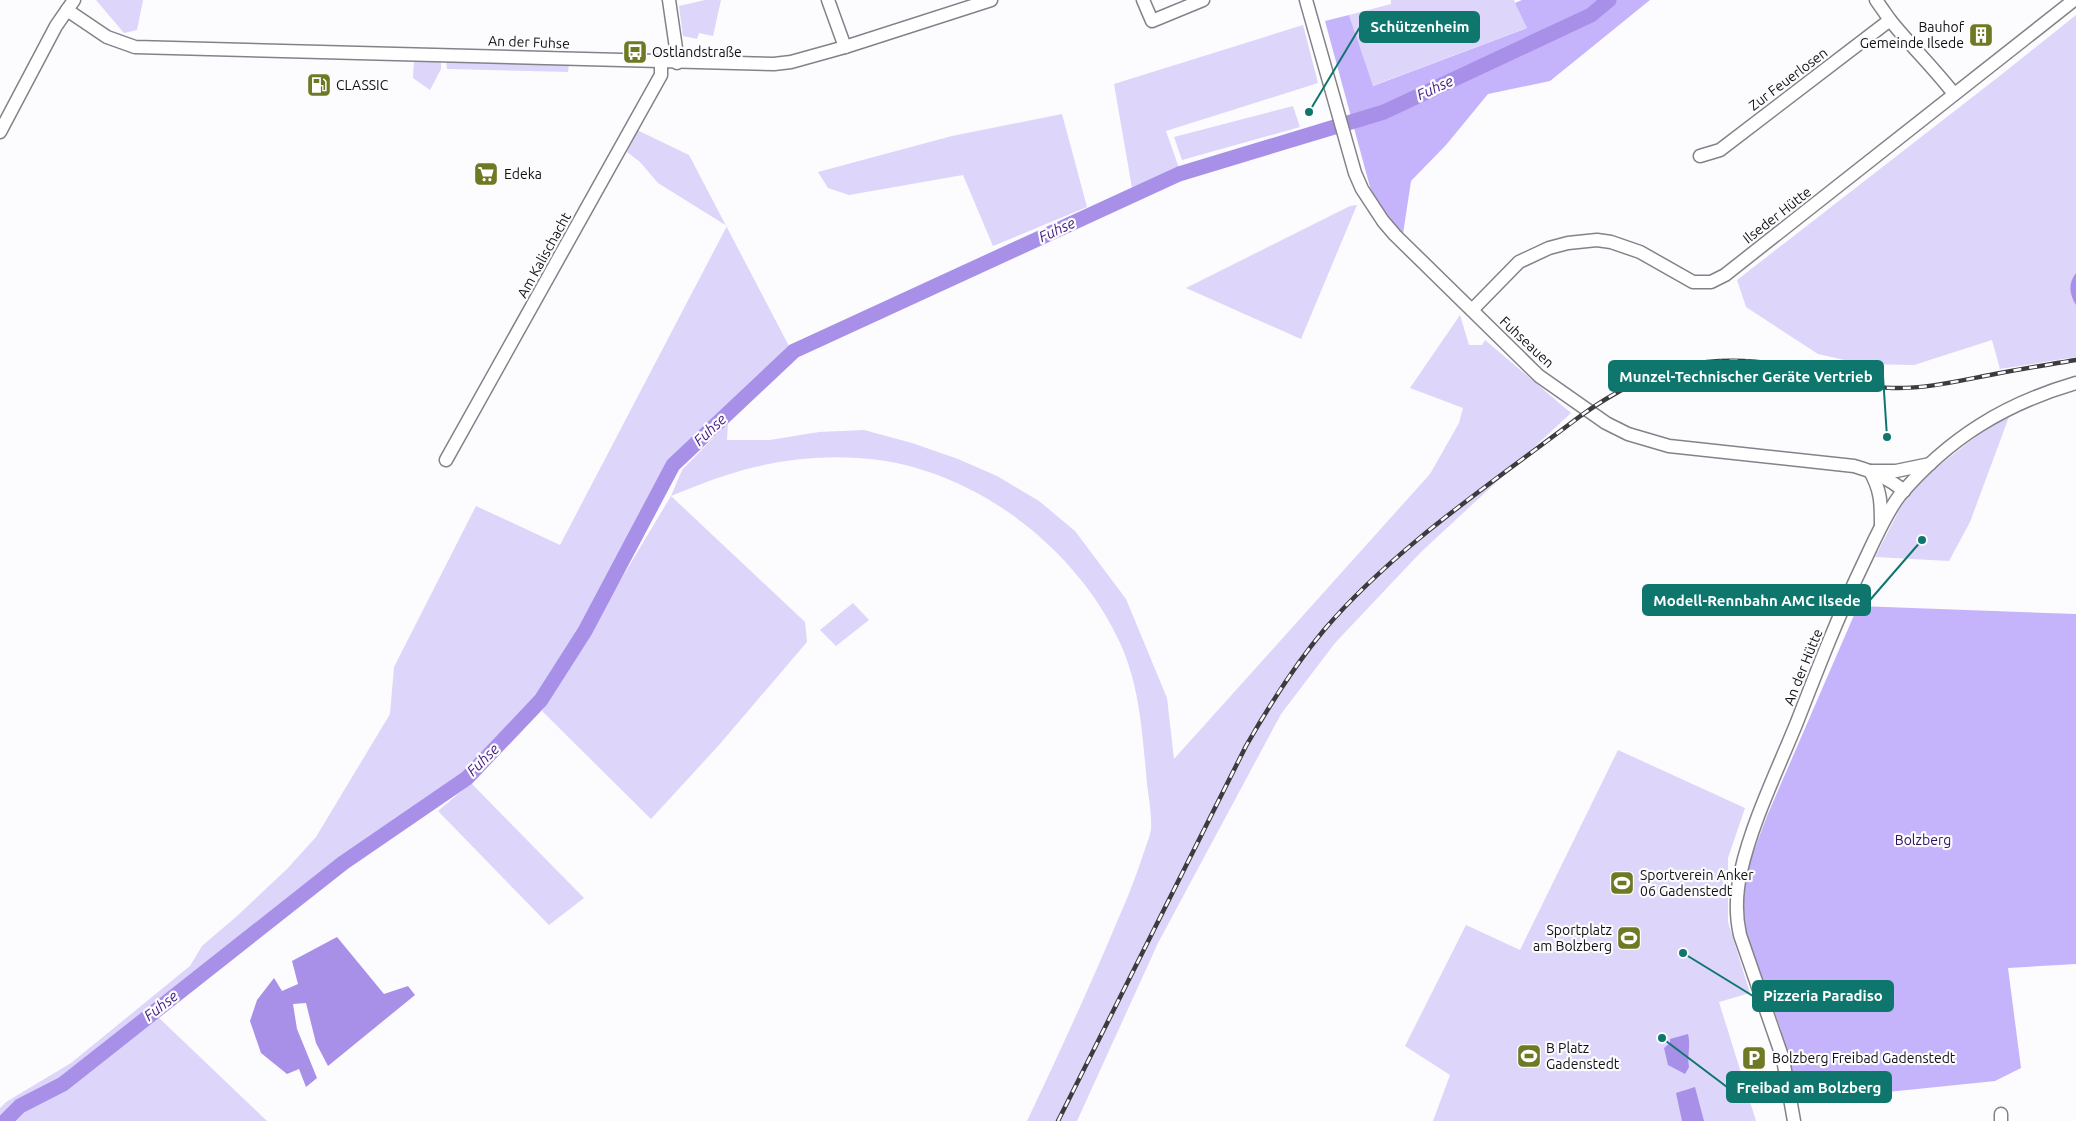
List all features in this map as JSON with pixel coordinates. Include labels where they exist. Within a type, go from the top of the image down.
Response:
[{"type":"street","points":[[669,0],[677,63]]},
{"type":"street","points":[[828,0],[844,47]]},
{"type":"street","name":"An der Fuhse","points":[[70,5],[107,37],[135,47],[677,63],[774,64],[791,62],[844,47],[991,0]]},
{"type":"street","points":[[1143,0],[1152,21],[1203,0]]},
{"type":"street","name":"Fuhseauen","points":[[1306,0],[1342,131],[1362,190],[1395,235],[1539,376],[1606,423],[1628,434],[1669,446],[1854,466],[1870,471],[1896,484],[1904,491]]},
{"type":"street","points":[[1876,0],[1890,20],[1954,94]]},
{"type":"street","name":"Ilseder Hütte","points":[[1472,310],[1519,262],[1549,248],[1568,243],[1597,240],[1611,242],[1640,252],[1692,282],[1711,282],[1725,275],[2074,0]]},
{"type":"street","points":[[0,132],[56,26],[70,5]]},
{"type":"street","name":"Zur Feuerlosen","points":[[1700,156],[1720,150],[1890,20]]},
{"type":"street","name":"Am Kalischacht","points":[[446,460],[661,75],[661,62]]},
{"type":"street","name":"An der Hütte","points":[[1794,1121],[1783,1059],[1742,941],[1736,916],[1737,892],[1741,870],[1756,824],[1842,610],[1898,497],[1930,464],[1980,424],[2010,407],[2050,390],[2076,383]]},
{"type":"street","points":[[1881,528],[1882,500],[1878,485],[1870,471],[1896,471],[1930,464]]},
{"type":"shaded area","points":[[96,0],[143,0],[137,30],[124,33]]},
{"type":"shaded area","points":[[705,0],[721,0],[713,36],[699,33],[697,39],[683,36],[679,6]]},
{"type":"shaded area","points":[[1391,0],[1514,0],[1527,28],[1372,86],[1349,15],[1391,4]]},
{"type":"shaded area","points":[[2076,15],[2076,357],[2000,369],[1992,340],[1914,365],[1862,364],[1818,354],[1746,307],[1737,280]]},
{"type":"shaded area","points":[[1303,25],[1318,83],[1166,131],[1179,168],[1132,188],[1114,84]]},
{"type":"shaded area","points":[[414,60],[441,60],[441,69],[430,90],[413,78]]},
{"type":"shaded area","points":[[446,61],[569,64],[568,72],[447,69]]},
{"type":"shaded area","points":[[1293,106],[1300,127],[1182,160],[1174,137]]},
{"type":"shaded area","points":[[1062,114],[1087,207],[993,246],[963,175],[849,195],[828,188],[818,172],[952,136]]},
{"type":"shaded area","points":[[637,130],[689,155],[726,225],[658,183],[640,162],[627,152]]},
{"type":"shaded area","points":[[1357,205],[1301,339],[1186,288],[1350,206]]},
{"type":"shaded area","points":[[727,227],[790,348],[671,462],[582,628],[540,693],[460,778],[328,867],[141,1018],[54,1083],[20,1101],[0,1120],[0,1108],[6,1102],[71,1063],[190,966],[202,946],[287,869],[316,837],[390,714],[394,667],[476,506],[560,545]]},
{"type":"shaded area","points":[[2076,273],[2076,305],[2070,289]]},
{"type":"shaded area","points":[[1460,315],[1469,345],[1482,345],[1485,340],[1571,413],[1421,552],[1335,643],[1281,714],[1158,943],[1077,1121],[1027,1121],[1123,909],[1151,829],[1143,740],[1136,692],[1121,645],[1102,609],[1077,575],[1048,544],[1015,517],[978,494],[940,476],[899,464],[842,457],[777,462],[745,469],[671,496],[682,470],[728,423],[727,440],[770,440],[819,432],[864,430],[912,443],[958,459],[997,476],[1039,501],[1075,531],[1126,599],[1167,698],[1174,759],[1430,474],[1459,423],[1463,408],[1410,388]]},
{"type":"shaded area","points":[[2010,414],[1970,522],[1949,561],[1875,557],[1914,485],[1987,428]]},
{"type":"shaded area","points":[[671,496],[805,622],[807,642],[719,745],[651,819],[542,711]]},
{"type":"shaded area","points":[[853,603],[869,620],[836,646],[820,630]]},
{"type":"shaded area","name":"Sportplatz am Bolzberg","points":[[1618,750],[1745,808],[1728,858],[1728,922],[1750,993],[1719,1002],[1756,1121],[1433,1121],[1450,1075],[1405,1046],[1466,925],[1520,950]]},
{"type":"shaded area","points":[[471,783],[584,898],[549,925],[438,811]]},
{"type":"shaded area","points":[[337,937],[384,994],[408,986],[415,995],[328,1066],[316,1043],[306,1003],[293,1004],[297,1029],[317,1078],[306,1087],[299,1069],[287,1074],[261,1053],[250,1021],[257,1000],[274,978],[282,991],[298,984],[292,961]]},
{"type":"shaded area","points":[[157,1016],[267,1121],[12,1121],[25,1108],[53,1093],[112,1047]]},
{"type":"shaded area","points":[[1688,1034],[1689,1067],[1685,1074],[1668,1065],[1664,1048],[1670,1043],[1670,1039]]},
{"type":"shaded area","points":[[1695,1087],[1704,1121],[1682,1121],[1676,1093]]},
{"type":"green space","points":[[1522,0],[1650,0],[1550,81],[1488,94],[1446,145],[1411,181],[1403,234],[1378,205],[1370,187],[1325,21],[1349,15],[1373,86],[1527,28],[1515,3]]},
{"type":"green space","name":"Bolzberg","points":[[1858,606],[2076,614],[2076,964],[2008,968],[2021,1068],[1995,1081],[1800,1101],[1780,1027],[1742,922],[1746,872],[1767,816]]},
{"type":"waterway","name":"Fuhse","points":[[5,1121],[20,1106],[63,1084],[343,863],[467,778],[541,700],[585,631],[673,465],[794,351],[1179,174],[1384,112],[1591,15],[1609,0]]},
{"type":"railway","points":[[1058,1121],[1246,746],[1282,686],[1302,658],[1324,630],[1352,600],[1413,544],[1579,417],[1606,399],[1657,374],[1683,366],[1710,362],[1768,363],[1868,386],[1904,388],[1941,384],[2076,360]]},
{"type":"place","name":"Bauhof Gemeinde Ilsede","points":[[1981,35]]},
{"type":"place","name":"Ostlandstraße","points":[[635,52]]},
{"type":"place","name":"CLASSIC","points":[[319,85]]},
{"type":"place","name":"Schützenheim","points":[[1309,112]]},
{"type":"place","name":"Edeka","points":[[486,174]]},
{"type":"place","name":"Munzel-Technischer Geräte Vertrieb","points":[[1887,437]]},
{"type":"place","name":"Modell-Rennbahn AMC Ilsede","points":[[1922,540]]},
{"type":"place","name":"Sportverein Anker 06 Gadenstedt","points":[[1622,883]]},
{"type":"place","name":"Sportplatz am Bolzberg","points":[[1629,938]]},
{"type":"place","name":"Pizzeria Paradiso","points":[[1683,953]]},
{"type":"place","name":"Freibad am Bolzberg","points":[[1662,1038]]},
{"type":"place","name":"B Platz Gadenstedt","points":[[1529,1056]]},
{"type":"place","name":"Bolzberg Freibad Gadenstedt","points":[[1754,1058]]}]
